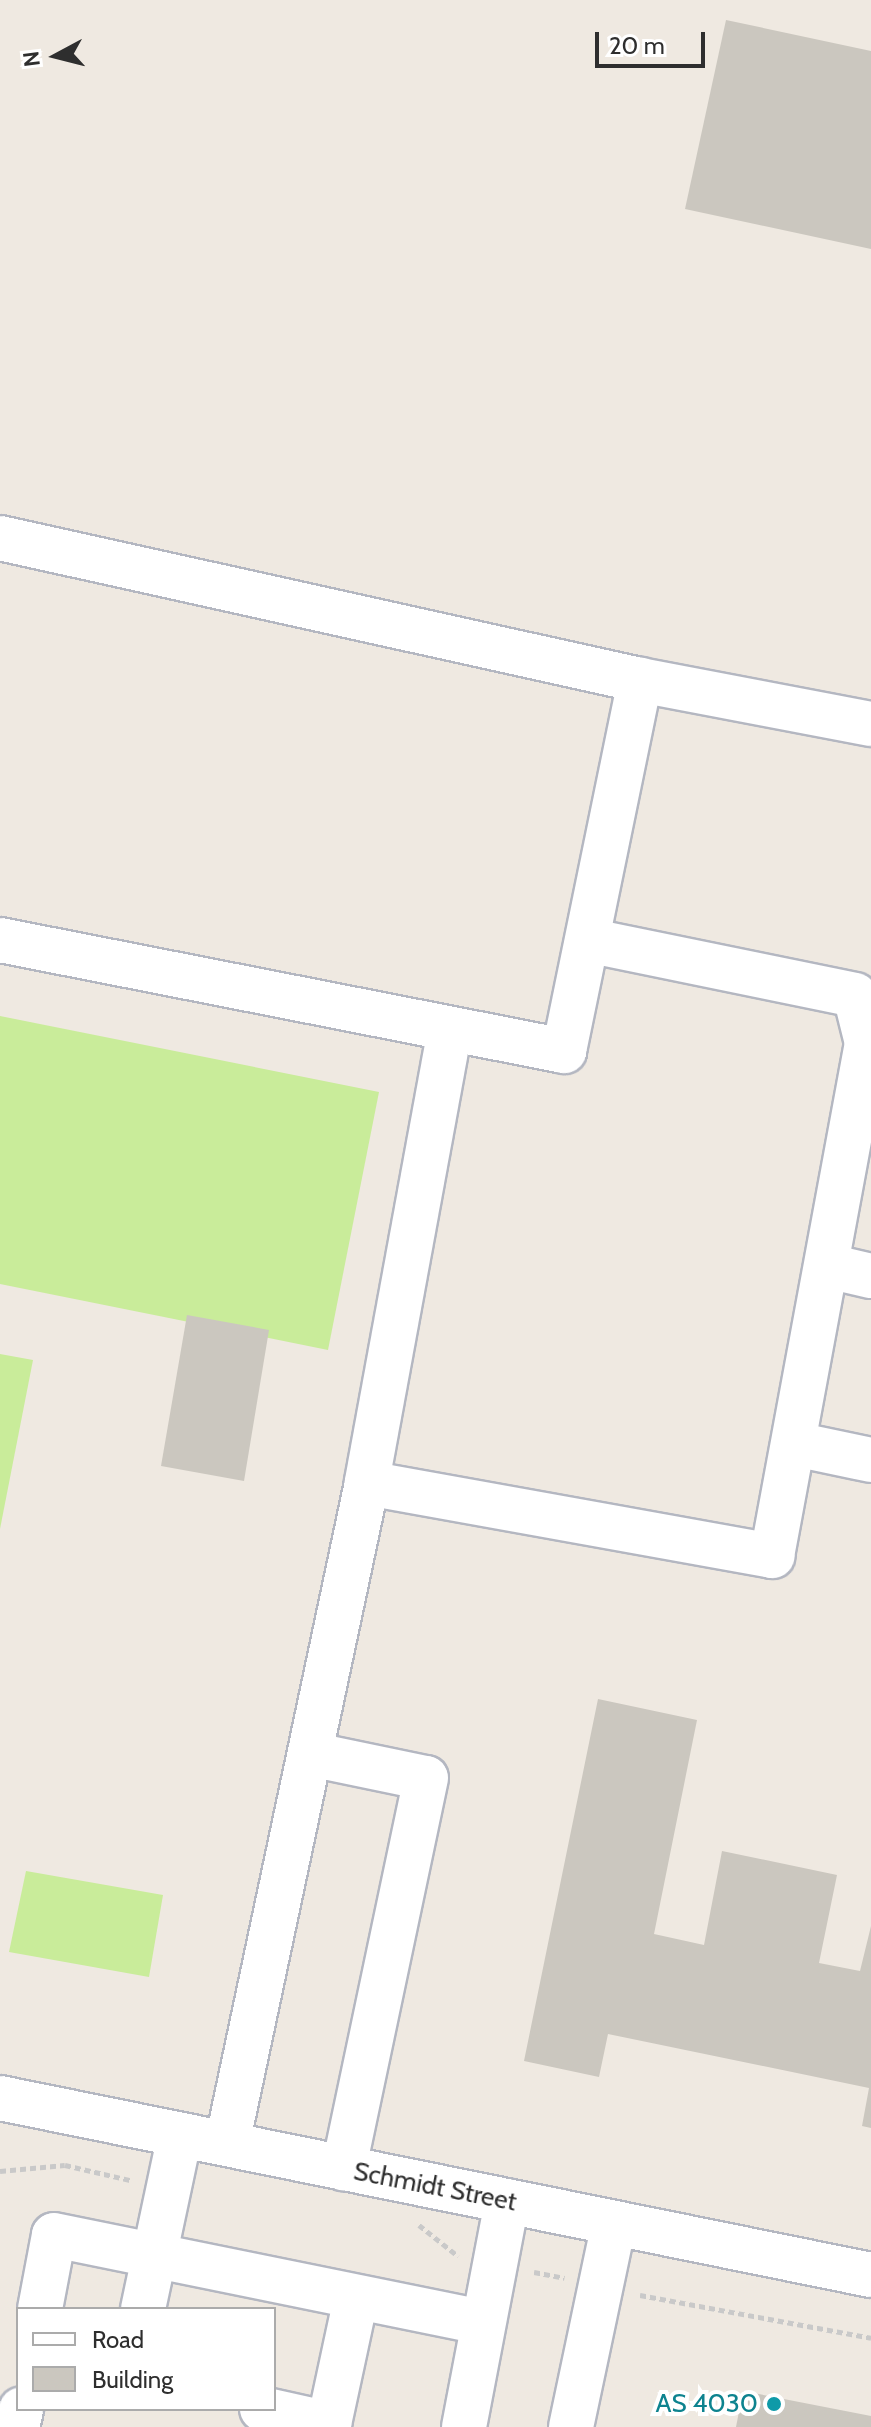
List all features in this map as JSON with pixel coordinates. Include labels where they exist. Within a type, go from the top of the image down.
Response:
[{"type":"street","points":[[0,538],[640,680],[871,724]]},
{"type":"street","points":[[0,940],[564,1051],[640,680]]},
{"type":"street","points":[[367,1483],[772,1556],[867,1043],[855,995],[588,940]]},
{"type":"street","points":[[227,2144],[367,1483],[450,1029]]},
{"type":"street","points":[[828,1266],[871,1276]]},
{"type":"street","points":[[795,1444],[871,1460]]},
{"type":"street","points":[[310,1754],[426,1778],[344,2168]]},
{"type":"street","name":"Schmidt Street","points":[[0,2098],[871,2275]]},
{"type":"street","points":[[143,2307],[180,2135]]},
{"type":"street","points":[[464,2427],[507,2201]]},
{"type":"street","points":[[571,2427],[614,2223]]},
{"type":"street","points":[[40,2307],[54,2235],[483,2322]]},
{"type":"street","points":[[271,2411],[329,2424],[356,2298]]},
{"type":"path","points":[[0,2171],[65,2165],[170,2190]]},
{"type":"path","points":[[410,2218],[457,2255],[871,2338]]},
{"type":"green space","points":[[0,1016],[379,1092],[328,1350],[0,1284]]},
{"type":"green space","points":[[0,1354],[33,1360],[0,1529]]},
{"type":"green space","points":[[26,1871],[163,1895],[149,1977],[9,1952]]},
{"type":"building","points":[[726,20],[871,51],[871,249],[685,209]]},
{"type":"building","points":[[187,1315],[269,1330],[244,1481],[161,1466]]},
{"type":"building","points":[[598,1699],[697,1720],[654,1934],[704,1945],[722,1851],[837,1875],[819,1963],[860,1971],[871,1926],[871,2128],[862,2126],[869,2088],[608,2034],[599,2077],[524,2061]]},
{"type":"building","name":"AS 4030","points":[[743,2391],[871,2416],[871,2427],[736,2427]]},
{"type":"place","name":"AS 4030","points":[[774,2404]]}]
